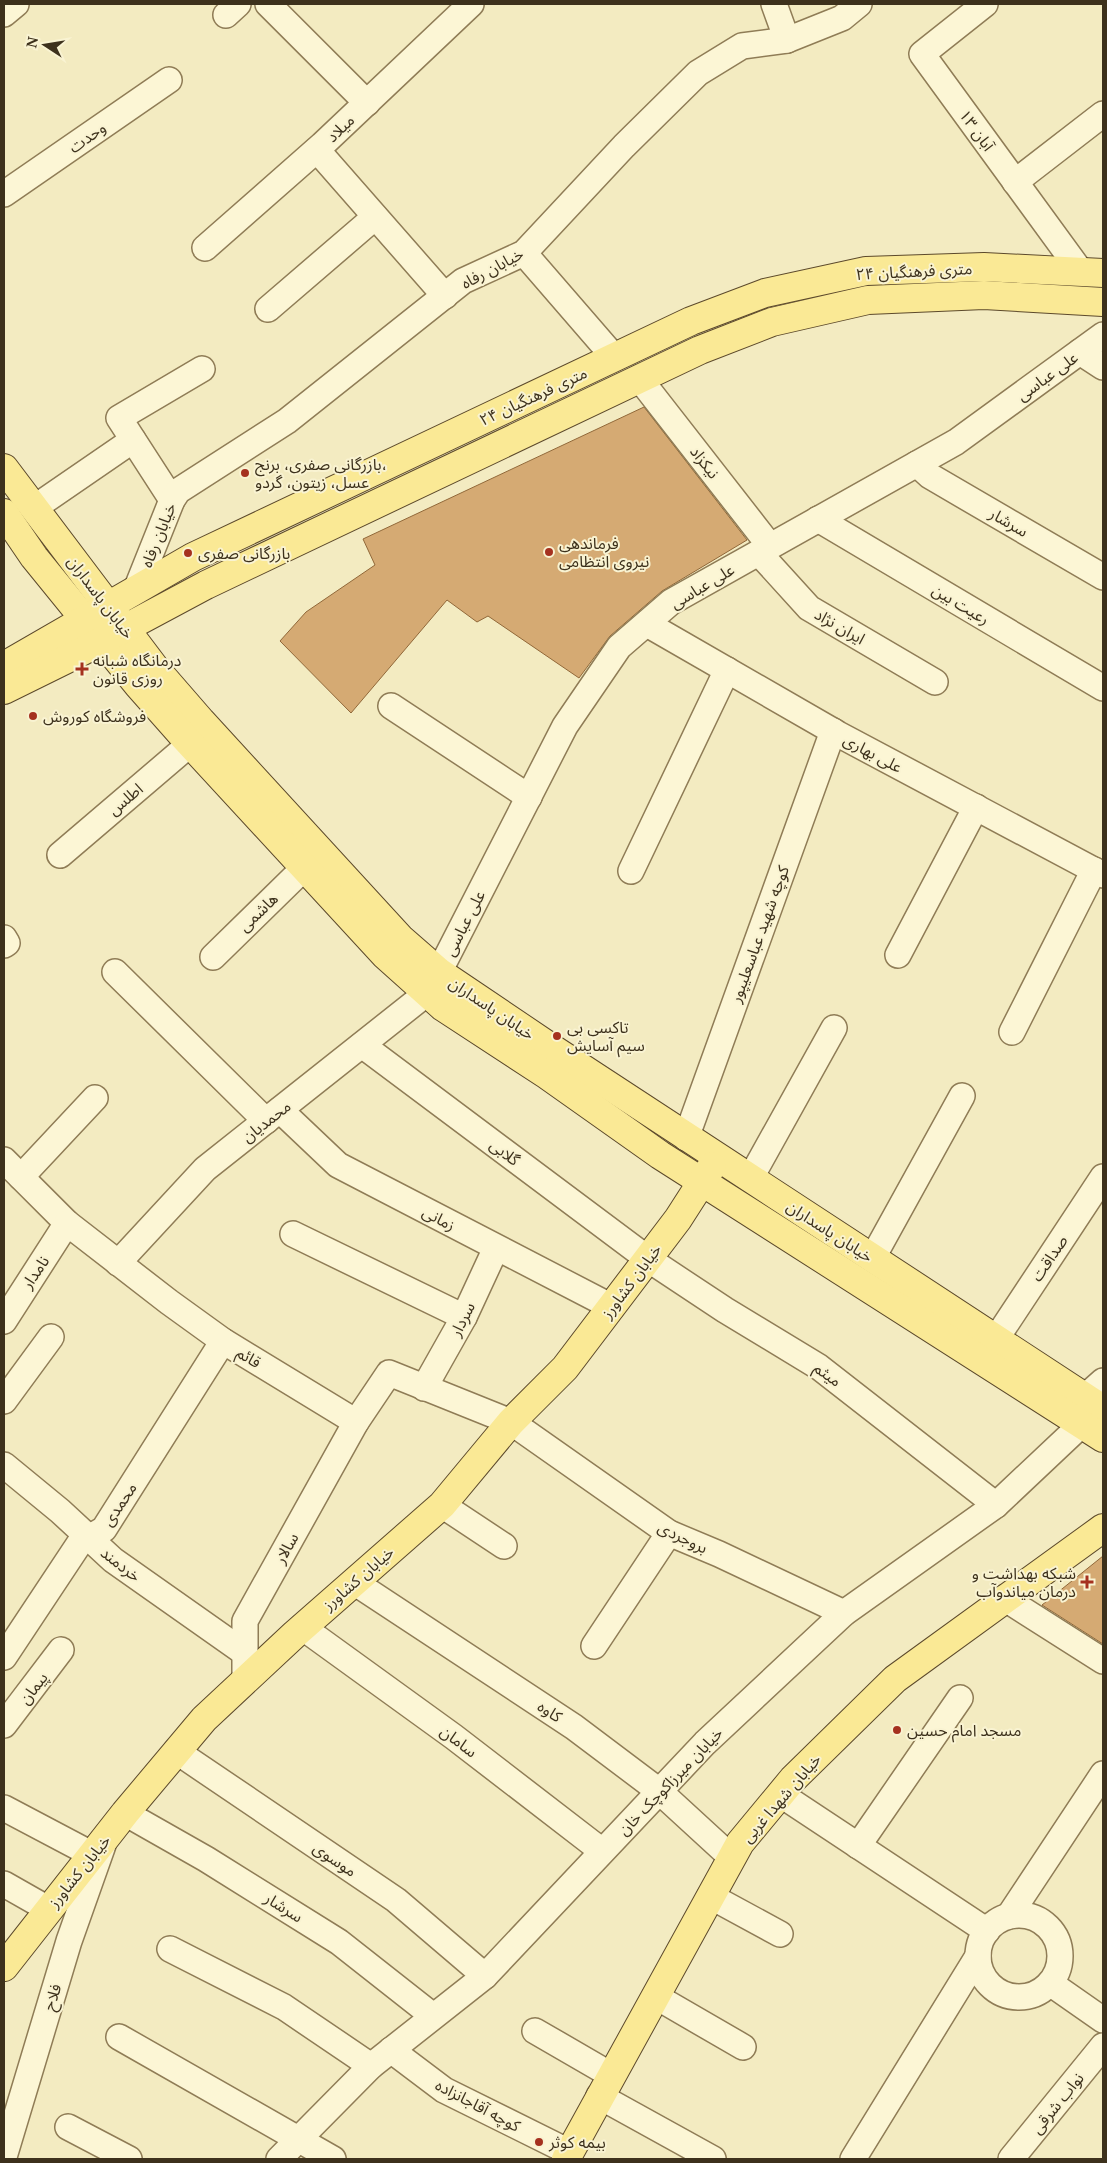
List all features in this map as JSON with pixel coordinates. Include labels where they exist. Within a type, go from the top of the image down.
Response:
[{"type":"main road","name":"۲۴ متری فرهنگیان","points":[[4,666],[193,557],[691,321],[765,293],[866,271],[984,268],[1092,272]]},
{"type":"main road","name":"۲۴ متری فرهنگیان","points":[[4,690],[114,635],[206,585],[639,378],[700,350],[772,322],[868,300],[984,296],[1103,302]]},
{"type":"main road","name":"خیابان پاسداران","points":[[4,468],[34,508],[97,613],[190,744],[385,955],[718,1158],[996,1339],[1095,1410]]},
{"type":"main road","name":"خیابان پاسداران","points":[[4,513],[34,557],[97,613]]},
{"type":"main road","name":"خیابان پاسداران","points":[[114,635],[155,668],[227,750],[400,938],[433,983],[443,1007],[547,1075],[660,1155],[702,1181],[1095,1410]]},
{"type":"main road","name":"خیابان کشاورز","points":[[4,1967],[125,1813],[204,1719],[245,1680],[308,1632],[354,1582],[442,1505],[511,1422],[565,1368],[678,1219],[718,1158]]},
{"type":"main road","name":"خیابان شهدا غربی","points":[[567,2156],[740,1843],[780,1794],[895,1679],[1004,1598],[1103,1528]]},
{"type":"street","points":[[4,14],[16,4]]},
{"type":"street","points":[[268,4],[367,103]]},
{"type":"street","name":"میلاد","points":[[205,248],[317,150],[471,4]]},
{"type":"street","points":[[774,4],[787,40]]},
{"type":"street","name":"خیابان رفاه","points":[[136,590],[172,500],[178,491],[286,421],[462,281],[524,253],[624,146],[698,73],[742,46],[787,40],[842,18],[859,4]]},
{"type":"street","name":"۱۳ آبان","points":[[985,4],[922,54],[1015,182],[1092,272]]},
{"type":"street","name":"وحدت","points":[[4,194],[169,80]]},
{"type":"street","points":[[1015,182],[1103,114]]},
{"type":"street","points":[[317,150],[445,296]]},
{"type":"street","points":[[268,309],[375,216]]},
{"type":"street","points":[[524,253],[614,357]]},
{"type":"street","name":"علی عباسی","points":[[433,983],[565,726],[619,647],[672,602],[956,442],[1103,335]]},
{"type":"street","points":[[1080,352],[1103,367]]},
{"type":"street","points":[[172,500],[119,418],[202,369]]},
{"type":"street","name":"نیکزاد","points":[[639,378],[765,550]]},
{"type":"street","points":[[34,508],[133,440]]},
{"type":"street","name":"سرشار","points":[[917,464],[930,476],[1103,577]]},
{"type":"street","name":"رعیت بین","points":[[818,519],[1103,688]]},
{"type":"street","name":"ایران نژاد","points":[[765,550],[809,608],[934,682]]},
{"type":"street","name":"علی بهاری","points":[[647,624],[832,731],[1099,873]]},
{"type":"street","points":[[631,871],[727,670]]},
{"type":"street","points":[[391,706],[529,797]]},
{"type":"street","name":"کوچه شهید عباسعلیپور","points":[[686,1138],[832,731]]},
{"type":"street","name":"اطلس","points":[[60,855],[190,744]]},
{"type":"street","points":[[898,955],[976,807]]},
{"type":"street","name":"هاشمی","points":[[213,957],[304,868]]},
{"type":"street","points":[[1012,1032],[1099,873]]},
{"type":"street","points":[[4,938],[7,943],[4,945]]},
{"type":"street","name":"زمانی","points":[[115,972],[273,1116],[338,1165],[612,1307]]},
{"type":"street","name":"محمدیان","points":[[118,1263],[205,1169],[362,1045],[433,983]]},
{"type":"street","points":[[750,1179],[834,1028]]},
{"type":"street","name":"گلابی","points":[[362,1045],[648,1259]]},
{"type":"street","points":[[872,1259],[962,1096]]},
{"type":"street","points":[[12,1168],[95,1098]]},
{"type":"street","name":"قائم","points":[[12,1168],[67,1223],[223,1341],[356,1422]]},
{"type":"street","name":"صداقت","points":[[996,1339],[1103,1177]]},
{"type":"street","name":"نامدار","points":[[4,1321],[67,1223]]},
{"type":"street","points":[[293,1234],[464,1317]]},
{"type":"street","name":"سردار","points":[[424,1388],[464,1317],[496,1248]]},
{"type":"street","name":"میثم","points":[[648,1259],[725,1310],[819,1367],[996,1505]]},
{"type":"street","points":[[4,1401],[51,1337]]},
{"type":"street","name":"محمدی","points":[[4,1657],[79,1544],[104,1529],[223,1341]]},
{"type":"street","points":[[356,1422],[389,1373],[511,1422]]},
{"type":"street","name":"خیابان میرزاکوچک خان","points":[[279,2159],[299,2142],[371,2066],[485,1976],[705,1743],[844,1613],[996,1505],[1095,1410]]},
{"type":"street","name":"سالار","points":[[245,1680],[245,1621],[356,1422]]},
{"type":"street","name":"بروجردی","points":[[511,1422],[669,1533],[719,1554],[844,1613]]},
{"type":"street","name":"خردمند","points":[[4,1465],[113,1560],[245,1653]]},
{"type":"street","points":[[442,1505],[504,1546]]},
{"type":"street","points":[[594,1646],[669,1533]]},
{"type":"street","name":"کاوه","points":[[354,1582],[574,1727],[659,1791],[732,1858]]},
{"type":"street","points":[[1004,1598],[1103,1662]]},
{"type":"street","name":"سامان","points":[[308,1632],[454,1737],[602,1851]]},
{"type":"street","name":"پیمان","points":[[4,1726],[61,1650]]},
{"type":"street","points":[[858,1846],[960,1698]]},
{"type":"street","name":"موسوی","points":[[176,1751],[396,1900],[485,1976]]},
{"type":"street","points":[[1009,1916],[1103,1774]]},
{"type":"street","points":[[780,1794],[987,1931]]},
{"type":"street","points":[[4,1808],[99,1847]]},
{"type":"street","name":"سرشار","points":[[125,1813],[206,1859],[339,1942],[433,2016]]},
{"type":"street","name":"فلاح","points":[[4,2157],[99,1847]]},
{"type":"street","points":[[4,1884],[48,1909]]},
{"type":"street","points":[[710,1896],[780,1934]]},
{"type":"street","points":[[1023,1915],[1036,1918],[1047,1926],[1055,1937],[1060,1950],[1060,1964],[1050,1983],[1035,1994],[1022,1997],[1008,1996],[996,1990],[986,1981],[980,1969],[978,1956],[980,1943],[987,1931],[997,1922],[1009,1916],[1023,1915]]},
{"type":"street","points":[[170,1949],[284,2007],[371,2066]]},
{"type":"street","points":[[853,2159],[978,1956]]},
{"type":"street","points":[[1050,1983],[1103,2020]]},
{"type":"street","points":[[655,1996],[743,2047]]},
{"type":"street","points":[[534,2031],[605,2085],[713,2159]]},
{"type":"street","points":[[118,2037],[299,2142],[333,2159]]},
{"type":"street","name":"نواب شرقی","points":[[1012,2159],[1103,2046]]},
{"type":"street","name":"کوچه آقاجانزاده","points":[[392,2050],[444,2090],[567,2156]]},
{"type":"street","points":[[68,2127],[129,2159]]},
{"type":"building","name":"فرماندهی نیروی انتظامی","points":[[644,407],[747,540],[662,591],[610,636],[579,678],[488,616],[477,622],[447,600],[351,713],[280,641],[306,612],[375,565],[363,539]]},
{"type":"building","name":"شبکه بهداشت و درمان میاندوآب","points":[[1103,1556],[1103,1644],[1042,1605]]},
{"type":"place","name":"بازرگانی صفری، برنج، عسل، زیتون، گردو","points":[[245,473]]},
{"type":"place","name":"فرماندهی نیروی انتظامی","points":[[549,552]]},
{"type":"place","name":"بازرگانی صفری","points":[[188,553]]},
{"type":"place","name":"درمانگاه شبانه روزی قانون","points":[[82,669]]},
{"type":"place","name":"فروشگاه کوروش","points":[[33,716]]},
{"type":"place","name":"تاکسی بی سیم آسایش","points":[[557,1036]]},
{"type":"place","name":"شبکه بهداشت و درمان میاندوآب","points":[[1087,1582]]},
{"type":"place","name":"مسجد امام حسین","points":[[897,1730]]},
{"type":"place","name":"بیمه کوثر","points":[[539,2142]]}]
